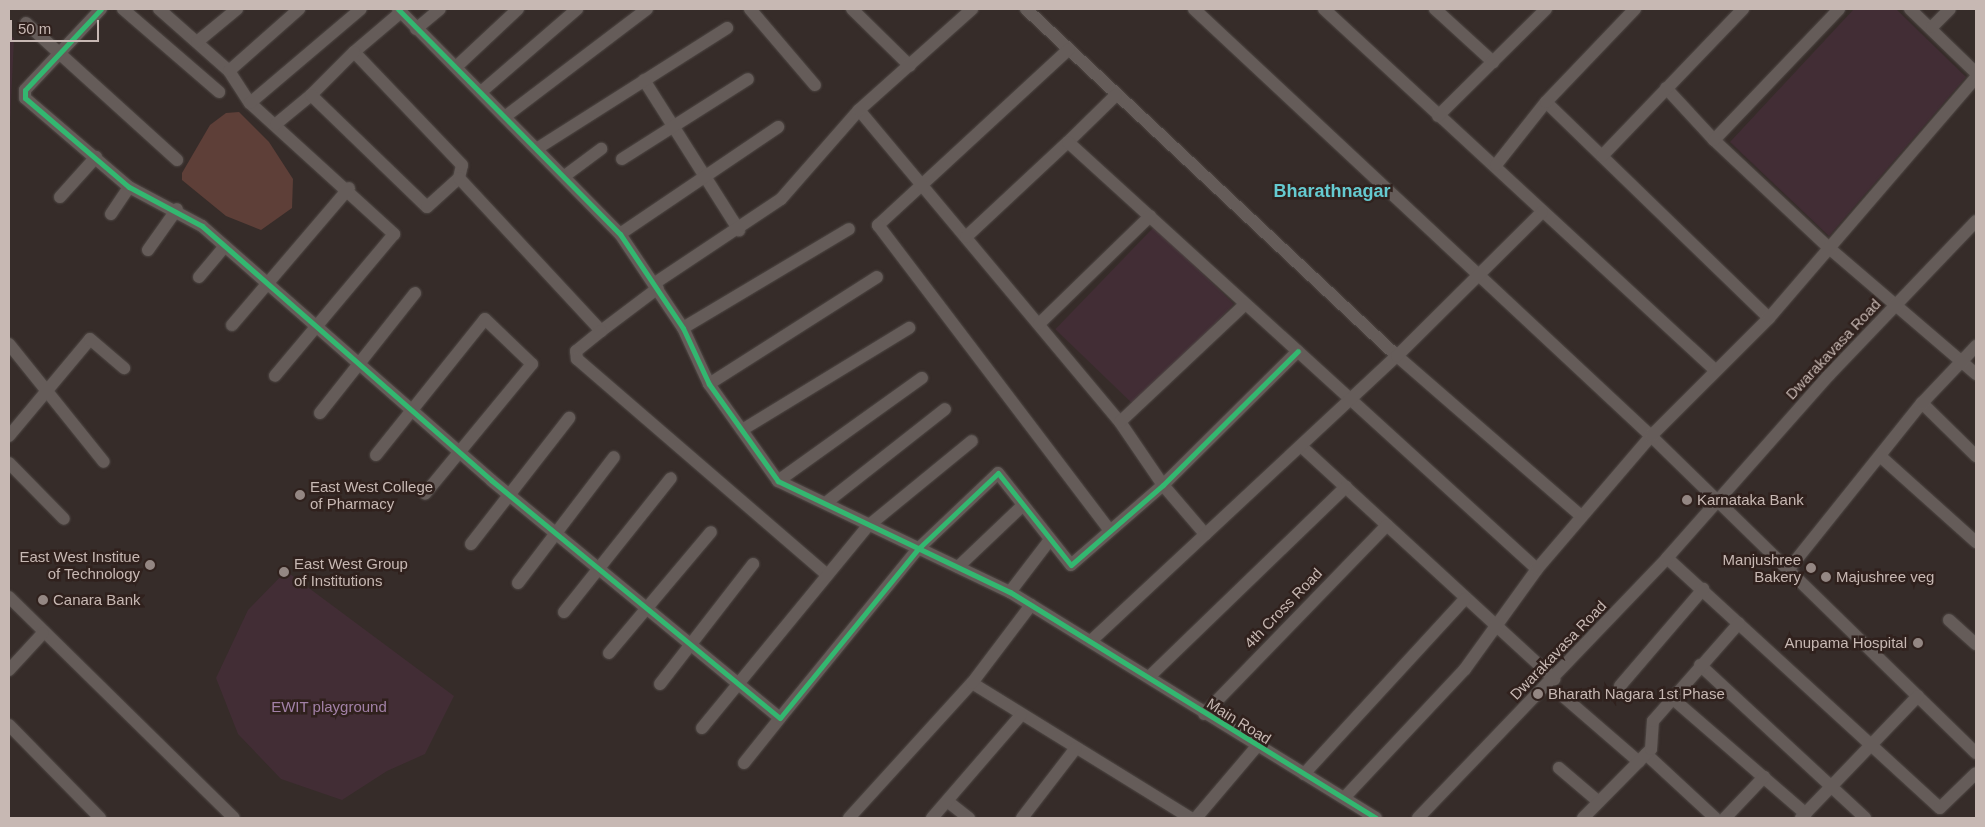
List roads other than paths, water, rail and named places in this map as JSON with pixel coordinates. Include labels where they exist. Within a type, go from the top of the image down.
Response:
[{"type":"street","points":[[100,9],[58,52],[25,90],[25,98],[129,187],[177,209],[225,246],[510,496],[780,718]]},
{"type":"street","points":[[123,9],[219,92]]},
{"type":"street","points":[[197,42],[237,9]]},
{"type":"street","points":[[230,71],[299,9]]},
{"type":"street","points":[[250,103],[361,9]]},
{"type":"street","points":[[416,29],[440,9]]},
{"type":"street","points":[[456,67],[518,9]]},
{"type":"street","points":[[481,92],[577,9]]},
{"type":"street","points":[[506,116],[647,9]]},
{"type":"street","points":[[750,9],[815,84]]},
{"type":"street","points":[[827,575],[578,359],[576,351],[656,286],[739,230],[792,189],[860,110],[972,9]]},
{"type":"street","points":[[1026,9],[1397,356],[1581,516]]},
{"type":"street","points":[[1194,9],[1651,436],[1976,753]]},
{"type":"street","points":[[1324,9],[1438,116],[1496,165],[1542,212],[1715,370]]},
{"type":"street","points":[[1435,9],[1493,62]]},
{"type":"street","points":[[1438,116],[1546,9]]},
{"type":"street","points":[[1496,165],[1546,102],[1635,9]]},
{"type":"street","points":[[1602,156],[1743,9]]},
{"type":"street","points":[[1714,140],[1839,9]]},
{"type":"street","points":[[1910,9],[1932,27],[1976,73]]},
{"type":"street","points":[[1932,27],[1950,9]]},
{"type":"street","points":[[855,10],[910,66]]},
{"type":"street","points":[[167,11],[197,42],[230,71],[250,103],[348,188],[394,234],[315,325],[275,376]]},
{"type":"street","points":[[276,124],[311,95],[354,52],[400,11],[566,176],[620,234],[683,328],[709,384],[778,481],[922,378]]},
{"type":"street","points":[[26,23],[177,160]]},
{"type":"street","points":[[538,148],[727,28]]},
{"type":"street","points":[[1069,49],[878,225],[1109,529]]},
{"type":"street","points":[[311,95],[428,207],[459,178],[462,165],[354,52]]},
{"type":"street","points":[[1344,798],[1465,669],[1494,626],[1537,569],[1651,436],[1769,318],[1976,78]]},
{"type":"street","points":[[622,159],[675,128],[748,79]]},
{"type":"street","points":[[644,80],[739,230]]},
{"type":"street","points":[[1666,88],[1714,140],[1828,248],[1976,374]]},
{"type":"street","points":[[966,237],[1116,95]]},
{"type":"street","points":[[1546,102],[1769,318]]},
{"type":"street","points":[[860,110],[921,187],[966,237],[1120,422],[1163,485],[1205,534]]},
{"type":"street","points":[[620,234],[778,126]]},
{"type":"street","points":[[1068,142],[1245,304],[1352,398],[1537,569]]},
{"type":"street","points":[[566,176],[601,150]]},
{"type":"street","points":[[60,197],[96,158]]},
{"type":"street","points":[[459,178],[601,331]]},
{"type":"street","points":[[111,214],[129,187]]},
{"type":"street","points":[[232,325],[348,188]]},
{"type":"street","points":[[148,250],[177,209]]},
{"type":"street","points":[[1091,641],[1397,356],[1480,276],[1542,212]]},
{"type":"street","points":[[1039,324],[1150,216]]},
{"type":"street","name":"Dwarakavasa Road","points":[[1418,818],[1554,679],[1667,558],[1896,304],[1976,221]]},
{"type":"street","points":[[683,328],[849,229]]},
{"type":"street","points":[[199,277],[225,246]]},
{"type":"street","points":[[709,384],[877,277]]},
{"type":"street","points":[[320,413],[415,293]]},
{"type":"street","points":[[1120,422],[1245,304]]},
{"type":"street","points":[[376,455],[485,319],[532,364],[425,494]]},
{"type":"street","points":[[742,430],[909,328]]},
{"type":"street","points":[[9,436],[90,339],[124,368]]},
{"type":"street","points":[[9,344],[48,389],[104,462]]},
{"type":"street","points":[[1788,570],[1922,402],[1960,359],[1976,346]]},
{"type":"street","points":[[744,763],[918,549],[998,473],[1049,541],[1072,565],[1109,529],[1163,485],[1298,351]]},
{"type":"street","points":[[1922,402],[1976,456]]},
{"type":"street","points":[[827,502],[945,409]]},
{"type":"street","points":[[471,544],[569,418]]},
{"type":"street","points":[[702,728],[737,683],[868,526],[972,441]]},
{"type":"street","points":[[1302,446],[1494,626],[1554,679]]},
{"type":"street","points":[[1880,456],[1976,542]]},
{"type":"street","points":[[518,583],[614,457]]},
{"type":"street","points":[[9,463],[64,519]]},
{"type":"street","points":[[564,612],[671,478]]},
{"type":"street","name":"Main Road","points":[[778,481],[827,502],[868,526],[1010,592],[1149,677],[1204,714],[1376,818]]},
{"type":"street","points":[[1149,677],[1346,487]]},
{"type":"street","points":[[958,567],[1022,506]]},
{"type":"street","name":"4th Cross Road","points":[[1204,714],[1386,525]]},
{"type":"street","points":[[609,653],[711,532]]},
{"type":"street","points":[[1010,592],[1049,541]]},
{"type":"street","points":[[1667,558],[1940,808],[1976,773]]},
{"type":"street","points":[[660,684],[753,564]]},
{"type":"street","points":[[1620,686],[1703,589]]},
{"type":"street","points":[[9,597],[43,633],[234,818]]},
{"type":"street","points":[[1304,774],[1465,599]]},
{"type":"street","points":[[849,818],[972,683],[1031,605]]},
{"type":"street","points":[[1949,620],[1976,644]]},
{"type":"street","points":[[1583,818],[1651,749],[1653,721],[1700,665],[1739,623]]},
{"type":"street","points":[[9,670],[43,633]]},
{"type":"street","points":[[1700,665],[1865,818]]},
{"type":"street","points":[[972,683],[1021,715],[1191,818]]},
{"type":"street","points":[[1672,698],[1764,777],[1803,816],[1874,747],[1918,696]]},
{"type":"street","points":[[1564,697],[1715,818]]},
{"type":"street","points":[[932,818],[1021,715]]},
{"type":"street","points":[[9,725],[100,818]]},
{"type":"street","points":[[1196,818],[1257,746]]},
{"type":"street","points":[[1022,818],[1076,748]]},
{"type":"street","points":[[1559,768],[1599,802]]},
{"type":"street","points":[[1725,818],[1764,777]]},
{"type":"street","points":[[947,801],[969,818]]},
{"type":"place","name":"East West College of Pharmacy","points":[[300,495]]},
{"type":"place","name":"Karnataka Bank","points":[[1687,500]]},
{"type":"place","name":"East West Institue of Technology","points":[[150,565]]},
{"type":"place","name":"Manjushree Bakery","points":[[1811,568]]},
{"type":"place","name":"East West Group of Institutions","points":[[284,572]]},
{"type":"place","name":"Majushree veg","points":[[1826,577]]},
{"type":"place","name":"Canara Bank","points":[[43,600]]},
{"type":"place","name":"Anupama Hospital","points":[[1918,643]]},
{"type":"place","name":"Bharath Nagara 1st Phase","points":[[1538,694]]},
{"type":"district","name":"Bharathnagar","points":[[1332,191]]},
{"type":"park label","name":"EWIT playground","points":[[329,707]]}]
